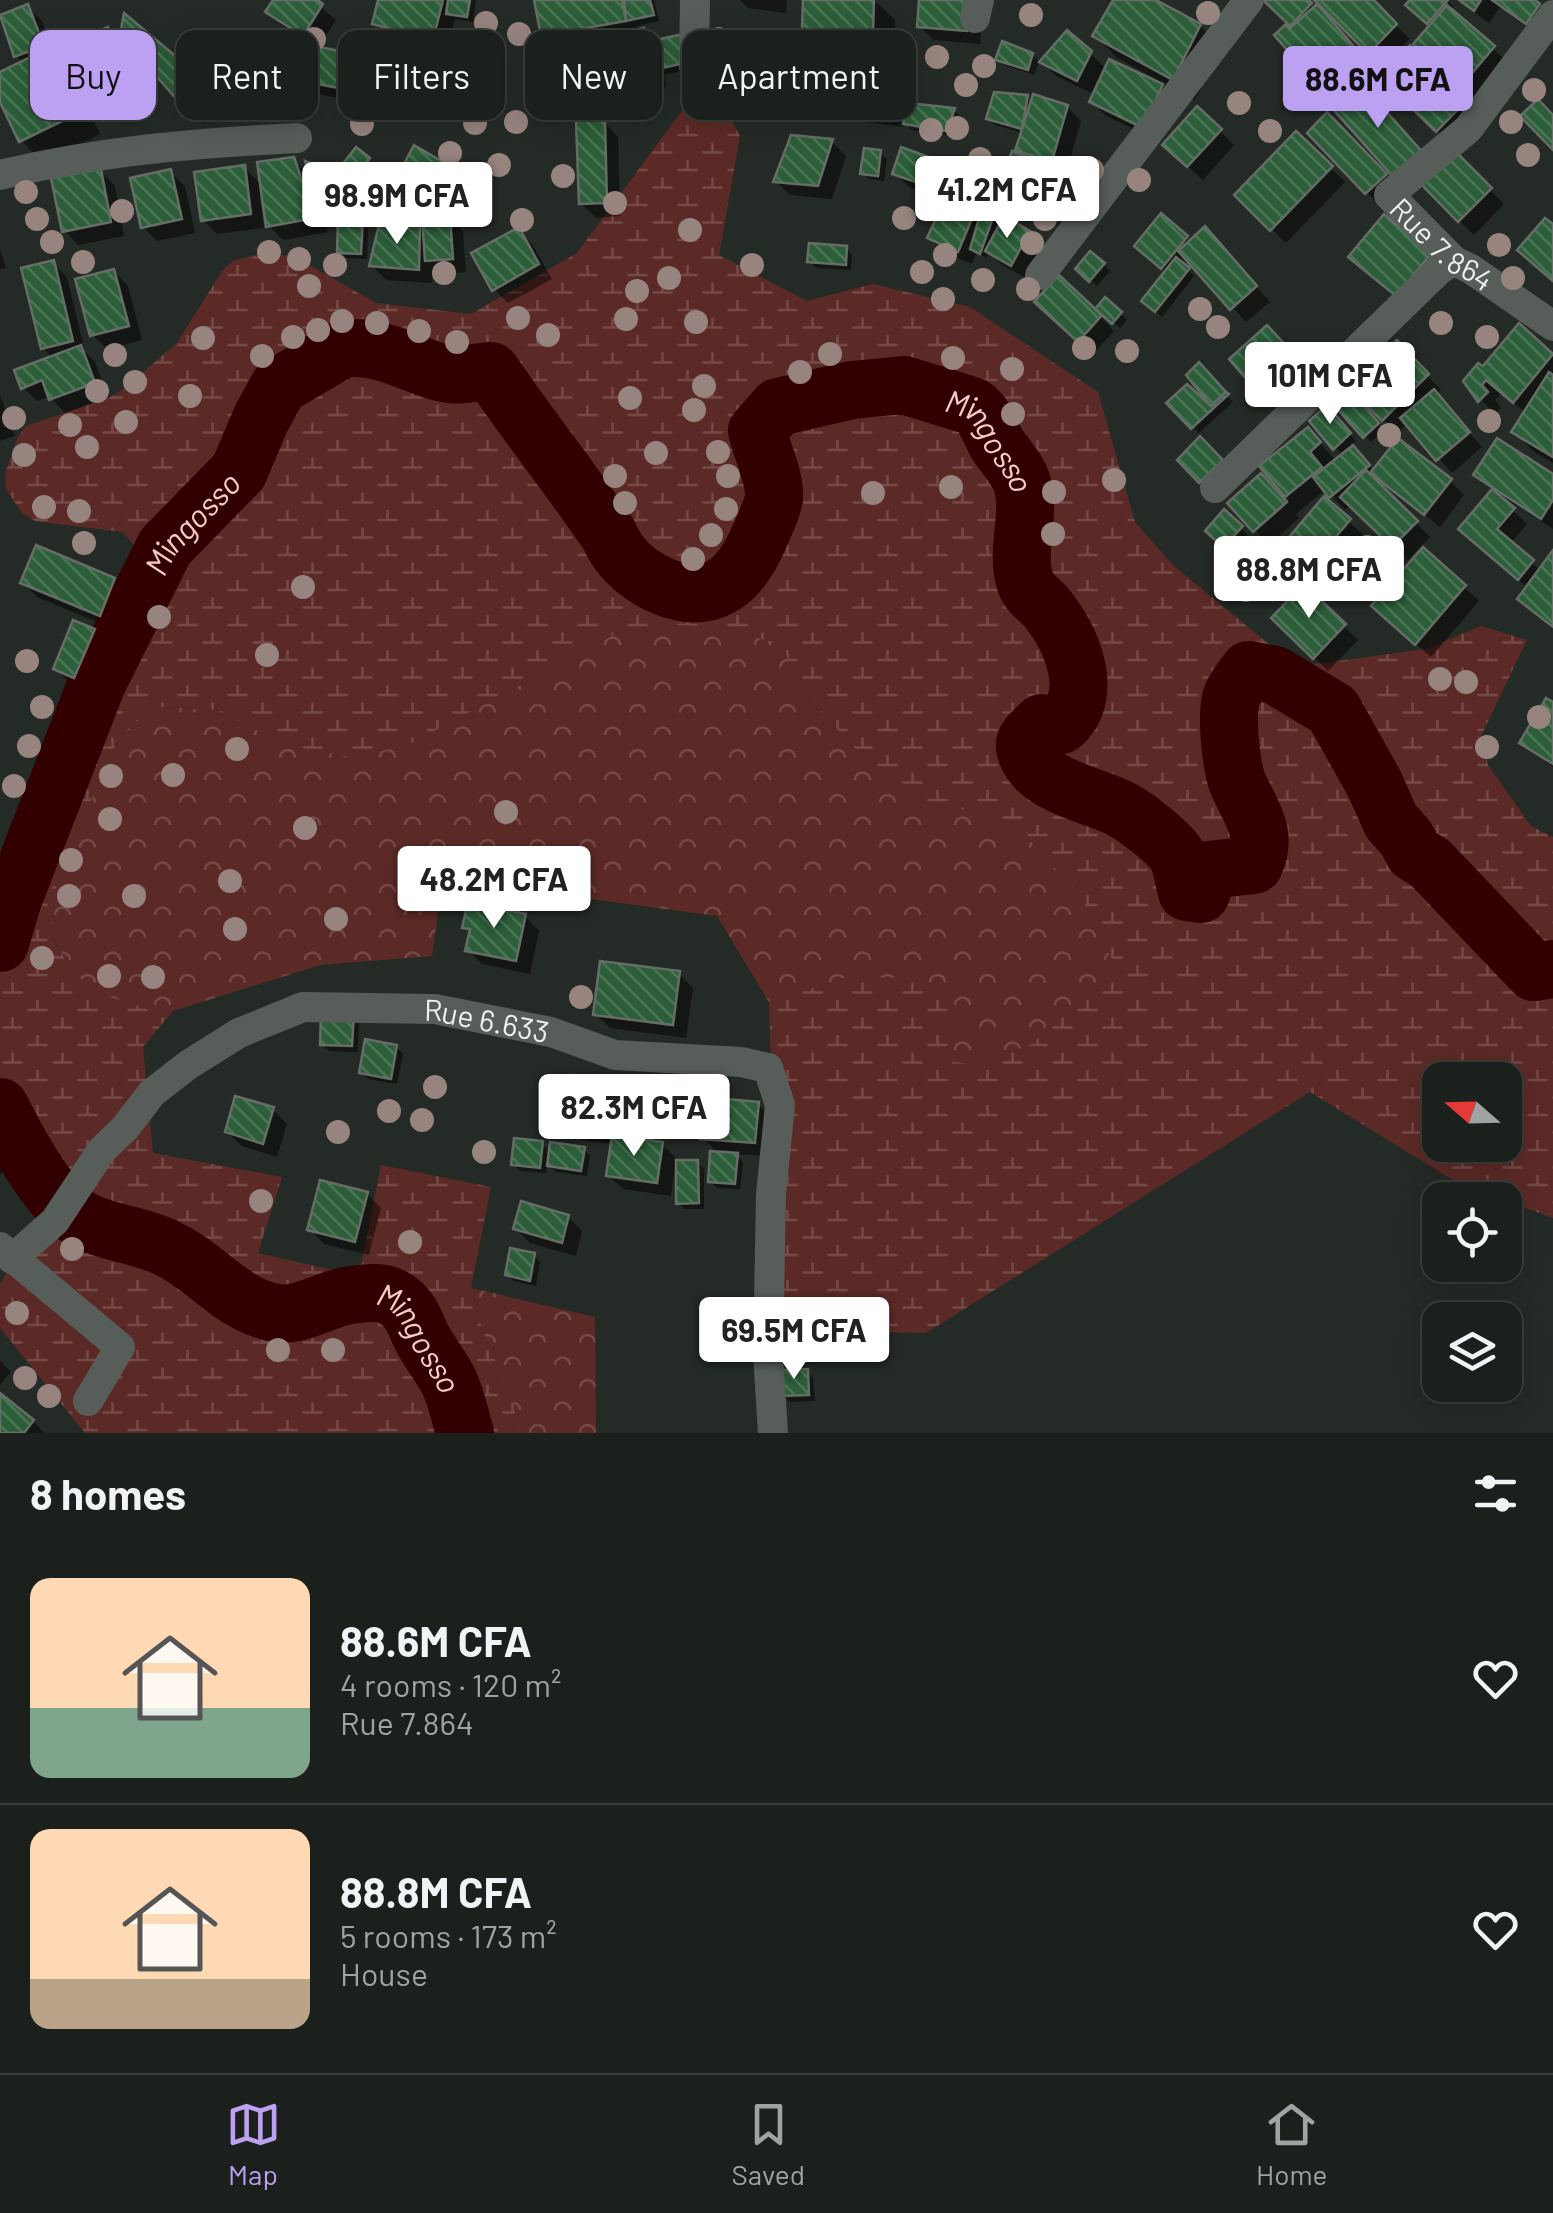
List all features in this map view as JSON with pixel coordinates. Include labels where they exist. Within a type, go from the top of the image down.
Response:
[{"type":"street","points":[[695,0],[695,30]]},
{"type":"street","points":[[1040,276],[1250,0]]},
{"type":"street","name":"Rue 7.864","points":[[1553,15],[1468,129],[1389,195],[1454,262],[1471,269],[1553,326]]},
{"type":"street","points":[[0,175],[112,152],[297,138]]},
{"type":"street","points":[[1215,488],[1416,291],[1454,262]]},
{"type":"street","name":"Rue 6.633","points":[[88,1400],[120,1346],[6,1253],[55,1221],[102,1150],[152,1093],[188,1064],[239,1033],[303,1007],[435,1009],[551,1032],[615,1056],[742,1062],[768,1068],[780,1105],[772,1194],[768,1354],[772,1433]]},
{"type":"green space","points":[[681,112],[682,120],[731,120],[740,136],[719,255],[807,301],[873,284],[970,307],[1098,392],[1135,522],[1174,566],[1287,659],[1300,666],[1426,649],[1481,626],[1527,640],[1481,736],[1488,765],[1531,826],[1553,837],[1553,1218],[1522,1207],[1522,1182],[1456,1182],[1424,1162],[1522,1162],[1522,1062],[1422,1062],[1422,1161],[1310,1092],[926,1333],[779,1330],[769,1002],[848,977],[906,978],[948,1002],[948,1061],[975,1065],[1030,1045],[1117,970],[1081,897],[1031,841],[965,810],[903,800],[809,699],[782,647],[731,627],[671,625],[619,632],[410,744],[354,758],[288,745],[216,710],[160,707],[136,722],[110,753],[54,893],[53,938],[70,968],[94,992],[148,1009],[173,1011],[143,1047],[153,1153],[282,1177],[258,1253],[359,1276],[381,1165],[491,1187],[471,1288],[485,1338],[516,1407],[512,1433],[85,1433],[0,1328],[0,1284],[45,1213],[0,1135],[0,880],[141,552],[122,532],[35,521],[22,513],[6,489],[5,474],[17,439],[26,426],[122,390],[177,343],[222,271],[233,261],[269,252],[299,259],[376,303],[471,314],[577,253]]},
{"type":"green space","points":[[671,625],[731,627],[782,647],[809,699],[903,800],[965,810],[1031,841],[1081,897],[1118,971],[1030,1045],[975,1065],[947,1061],[947,1002],[848,977],[769,1002],[717,916],[443,879],[432,956],[320,965],[173,1011],[148,1009],[94,993],[70,968],[53,937],[54,893],[110,753],[136,722],[160,707],[216,710],[288,745],[410,744],[619,632]]},
{"type":"green space","points":[[471,1288],[595,1317],[596,1433],[512,1433],[516,1407],[485,1338]]},
{"type":"building","points":[[273,0],[318,0],[323,4],[307,30],[294,30],[265,12]]},
{"type":"building","points":[[378,0],[443,0],[436,30],[395,30],[372,24]]},
{"type":"building","points":[[448,0],[470,0],[467,17],[446,14]]},
{"type":"building","points":[[534,0],[622,0],[626,21],[575,30],[540,30]]},
{"type":"building","points":[[624,0],[650,0],[654,15],[626,21]]},
{"type":"building","points":[[803,0],[874,0],[873,30],[802,30]]},
{"type":"building","points":[[919,0],[969,0],[967,31],[917,27]]},
{"type":"building","points":[[1113,0],[1156,0],[1201,24],[1173,80],[1092,36]]},
{"type":"building","points":[[1263,0],[1309,0],[1312,3],[1290,26]]},
{"type":"building","points":[[1314,0],[1374,0],[1397,24],[1368,54]]},
{"type":"building","points":[[1410,0],[1448,0],[1427,24],[1405,5]]},
{"type":"building","points":[[1459,0],[1481,0],[1474,11]]},
{"type":"building","points":[[1492,0],[1535,0],[1540,4],[1526,24]]},
{"type":"building","points":[[28,4],[38,30],[30,30],[30,51],[14,57],[0,15]]},
{"type":"building","points":[[1317,4],[1358,51],[1318,85],[1274,35],[1286,24],[1290,28]]},
{"type":"building","points":[[1447,5],[1495,46],[1462,85],[1413,44]]},
{"type":"building","points":[[124,13],[144,30],[121,30]]},
{"type":"building","points":[[1067,30],[1092,51],[1077,81],[1039,62]]},
{"type":"building","points":[[682,34],[682,64],[662,68],[662,39]]},
{"type":"building","points":[[156,40],[176,57],[176,98],[156,76]]},
{"type":"building","points":[[1002,41],[1033,53],[1028,70],[995,60]]},
{"type":"building","points":[[1410,45],[1465,102],[1436,132],[1379,76]]},
{"type":"building","points":[[318,47],[338,51],[338,88],[318,84]]},
{"type":"building","points":[[30,57],[30,120],[64,120],[19,142],[0,102],[0,72]]},
{"type":"building","points":[[1109,59],[1163,84],[1143,128],[1089,102]]},
{"type":"building","points":[[1346,63],[1359,75],[1335,103],[1321,91]]},
{"type":"building","points":[[1360,82],[1424,154],[1396,180],[1332,108]]},
{"type":"building","points":[[994,92],[1028,95],[1022,129],[986,119]]},
{"type":"building","points":[[1033,94],[1068,105],[1052,161],[1015,151]]},
{"type":"building","points":[[1538,99],[1553,115],[1553,150],[1520,116]]},
{"type":"building","points":[[916,104],[955,108],[947,131],[903,124],[904,120],[916,120]]},
{"type":"building","points":[[1197,106],[1222,129],[1187,167],[1162,145]]},
{"type":"building","points":[[1327,112],[1387,174],[1365,194],[1307,133]]},
{"type":"building","points":[[605,120],[607,203],[579,204],[576,121]]},
{"type":"building","points":[[1296,131],[1333,166],[1270,231],[1234,195]]},
{"type":"building","points":[[791,135],[833,139],[818,186],[773,182]]},
{"type":"building","points":[[414,145],[458,171],[447,190],[404,164]]},
{"type":"building","points":[[1450,146],[1492,188],[1458,222],[1416,179]]},
{"type":"building","points":[[356,147],[370,158],[349,185],[335,174]]},
{"type":"building","points":[[901,147],[945,163],[936,189],[892,174]]},
{"type":"building","points":[[864,148],[881,150],[878,176],[860,174]]},
{"type":"building","points":[[1012,151],[1040,162],[1016,210],[992,200]]},
{"type":"building","points":[[294,157],[315,218],[266,227],[257,162]]},
{"type":"building","points":[[305,161],[319,166],[344,211],[320,217]]},
{"type":"building","points":[[245,165],[251,214],[201,221],[194,172]]},
{"type":"building","points":[[101,169],[111,222],[62,232],[51,178]]},
{"type":"building","points":[[171,169],[182,219],[141,228],[130,178]]},
{"type":"building","points":[[948,193],[979,202],[958,252],[927,238]]},
{"type":"building","points":[[982,208],[995,212],[980,254],[970,249]]},
{"type":"building","points":[[1161,213],[1188,236],[1161,269],[1134,246]]},
{"type":"building","points":[[1384,214],[1431,254],[1396,296],[1348,257]]},
{"type":"building","points":[[450,215],[453,259],[425,261],[422,218]]},
{"type":"building","points":[[1004,216],[1030,231],[1011,266],[985,251]]},
{"type":"building","points":[[338,218],[363,218],[361,254],[337,253]]},
{"type":"building","points":[[1545,218],[1553,224],[1553,281],[1517,250]]},
{"type":"building","points":[[379,225],[420,226],[419,270],[369,266]]},
{"type":"building","points":[[1205,226],[1257,286],[1230,310],[1178,251]]},
{"type":"building","points":[[519,227],[539,264],[492,291],[471,253]]},
{"type":"building","points":[[809,243],[847,246],[846,265],[807,262]]},
{"type":"building","points":[[1090,251],[1105,263],[1089,282],[1075,269]]},
{"type":"building","points":[[1176,257],[1190,268],[1155,312],[1141,301]]},
{"type":"building","points":[[54,260],[73,341],[41,349],[21,268]]},
{"type":"building","points":[[114,269],[129,326],[90,336],[75,279]]},
{"type":"building","points":[[1059,275],[1102,315],[1078,342],[1034,302]]},
{"type":"building","points":[[1105,297],[1122,312],[1112,324],[1095,309]]},
{"type":"building","points":[[1519,323],[1553,354],[1513,403],[1486,380],[1482,385],[1488,392],[1478,402],[1463,381],[1478,363],[1483,366]]},
{"type":"building","points":[[1267,325],[1303,364],[1266,402],[1229,359]]},
{"type":"building","points":[[1397,340],[1429,374],[1382,421],[1349,388]]},
{"type":"building","points":[[81,345],[95,383],[49,400],[42,380],[21,389],[14,370]]},
{"type":"building","points":[[1199,362],[1226,392],[1211,406],[1186,375]]},
{"type":"building","points":[[1549,372],[1553,375],[1553,457],[1511,432]]},
{"type":"building","points":[[1187,384],[1211,406],[1226,392],[1229,394],[1191,429],[1166,403]]},
{"type":"building","points":[[1349,389],[1379,423],[1363,438],[1333,404]]},
{"type":"building","points":[[1434,389],[1470,432],[1436,461],[1400,418]]},
{"type":"building","points":[[1327,405],[1351,433],[1333,450],[1309,421]]},
{"type":"building","points":[[1308,427],[1321,442],[1310,452],[1322,467],[1285,497],[1259,466]]},
{"type":"building","points":[[1200,436],[1223,460],[1199,483],[1177,460]]},
{"type":"building","points":[[1398,438],[1452,479],[1424,515],[1370,473]]},
{"type":"building","points":[[1497,438],[1553,474],[1553,500],[1541,519],[1473,475]]},
{"type":"building","points":[[1353,445],[1370,465],[1329,498],[1313,477]]},
{"type":"building","points":[[1366,470],[1418,521],[1392,547],[1340,497]]},
{"type":"building","points":[[1261,473],[1287,502],[1253,532],[1227,503]]},
{"type":"building","points":[[1492,489],[1515,508],[1497,529],[1534,560],[1518,580],[1458,529]]},
{"type":"building","points":[[1324,496],[1351,519],[1299,580],[1273,556]]},
{"type":"building","points":[[1224,509],[1243,526],[1231,539],[1236,544],[1228,552],[1205,531]]},
{"type":"building","points":[[36,545],[115,578],[100,616],[20,583]]},
{"type":"building","points":[[1423,547],[1466,585],[1415,645],[1371,606]]},
{"type":"building","points":[[1553,550],[1553,627],[1517,599]]},
{"type":"building","points":[[1304,584],[1346,624],[1313,659],[1271,618]]},
{"type":"building","points":[[73,620],[95,629],[74,678],[53,669]]},
{"type":"building","points":[[1546,698],[1553,702],[1553,764],[1519,743]]},
{"type":"building","points":[[468,902],[526,914],[516,961],[465,951],[470,929],[462,928]]},
{"type":"building","points":[[600,961],[680,971],[673,1025],[593,1015]]},
{"type":"building","points":[[321,1012],[354,1013],[352,1046],[320,1045]]},
{"type":"building","points":[[365,1039],[397,1045],[391,1079],[359,1073]]},
{"type":"building","points":[[571,1075],[611,1080],[604,1132],[564,1126]]},
{"type":"building","points":[[235,1096],[274,1107],[263,1144],[225,1132]]},
{"type":"building","points":[[704,1097],[759,1102],[755,1143],[700,1139]]},
{"type":"building","points":[[612,1135],[663,1142],[657,1183],[606,1176]]},
{"type":"building","points":[[514,1138],[543,1141],[540,1168],[511,1165]]},
{"type":"building","points":[[550,1142],[585,1147],[581,1171],[547,1166]]},
{"type":"building","points":[[710,1151],[738,1153],[735,1184],[708,1182]]},
{"type":"building","points":[[676,1160],[698,1160],[699,1203],[676,1204]]},
{"type":"building","points":[[320,1180],[368,1192],[355,1242],[307,1230]]},
{"type":"building","points":[[521,1201],[569,1215],[562,1243],[513,1229]]},
{"type":"building","points":[[510,1248],[535,1253],[530,1281],[505,1275]]},
{"type":"building","points":[[808,1369],[809,1395],[781,1396],[779,1370]]},
{"type":"building","points":[[0,1393],[34,1420],[24,1433],[0,1433]]},
{"type":"waterway","name":"Mingosso","points":[[0,943],[12,902],[97,683],[165,547],[239,471],[279,386],[342,349],[355,348],[381,352],[448,374],[491,371],[623,558],[658,584],[693,593],[721,587],[732,578],[743,567],[760,535],[772,508],[774,490],[757,431],[778,407],[852,390],[904,385],[972,406],[984,418],[1020,478],[1025,496],[1022,559],[1026,584],[1056,620],[1076,666],[1077,698],[1071,713],[1061,725],[1042,723],[1026,741],[1030,761],[1039,771],[1066,787],[1121,809],[1142,823],[1176,854],[1187,892],[1201,894],[1208,870],[1254,865],[1258,854],[1259,833],[1233,767],[1229,712],[1232,695],[1249,670],[1275,675],[1333,710],[1391,821],[1414,853],[1430,863],[1534,972],[1553,969]]},
{"type":"waterway","name":"Mingosso","points":[[0,1107],[42,1179],[73,1214],[167,1248],[246,1302],[286,1313],[357,1294],[380,1293],[396,1299],[409,1311],[449,1382],[465,1433]]}]
